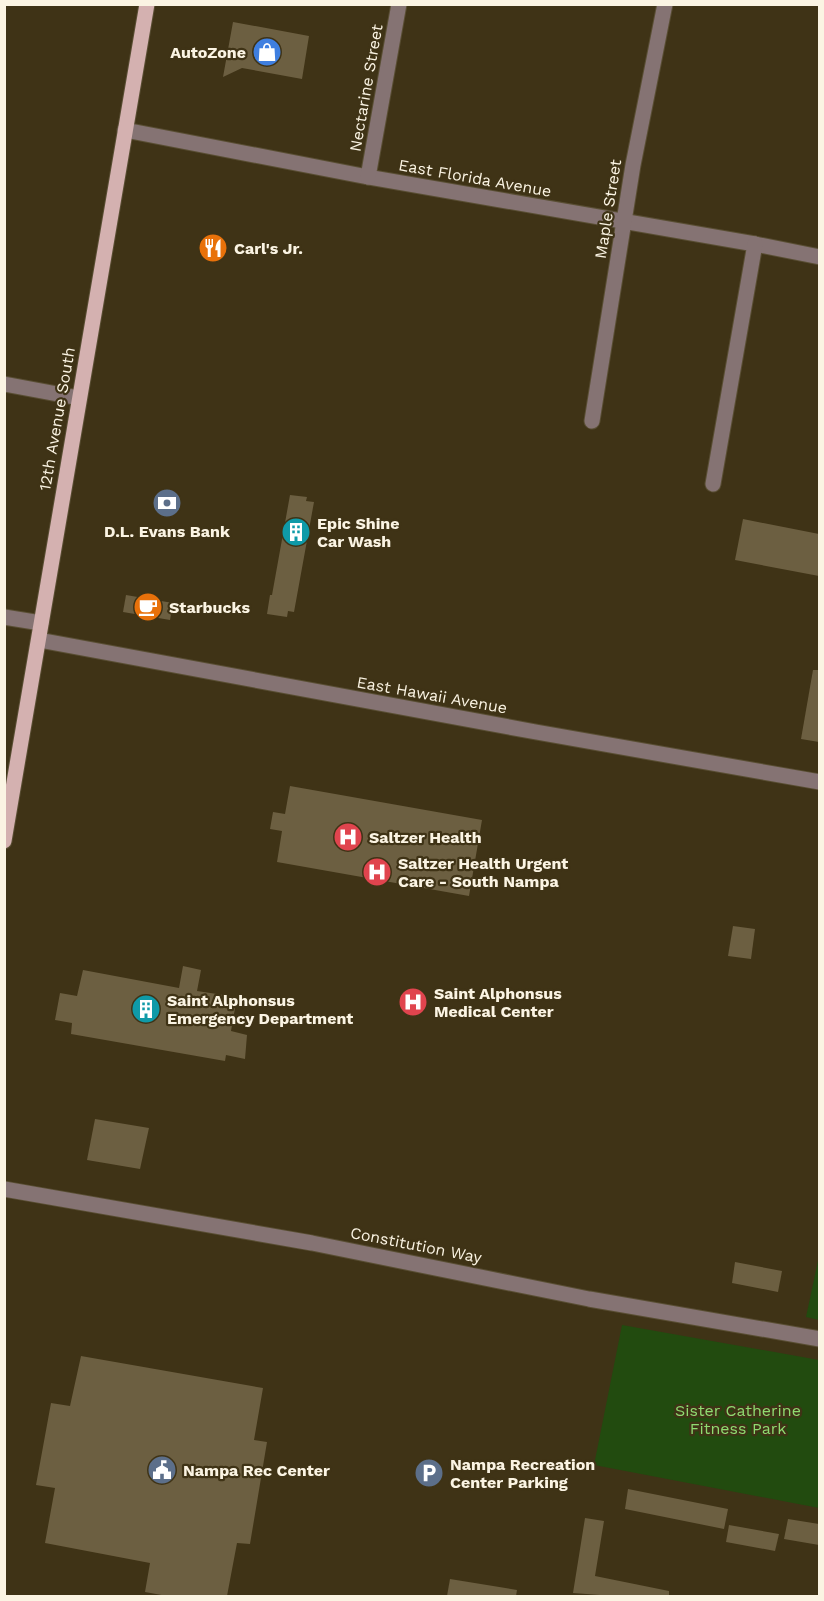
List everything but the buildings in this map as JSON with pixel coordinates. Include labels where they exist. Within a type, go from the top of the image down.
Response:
[{"type":"main road","name":"12th Avenue South","points":[[4,841],[147,4]]},
{"type":"street","name":"Nectarine Street","points":[[368,177],[399,4]]},
{"type":"street","name":"Maple Street","points":[[592,421],[633,165],[665,4]]},
{"type":"street","name":"East Florida Avenue","points":[[125,130],[368,177],[819,257]]},
{"type":"street","points":[[713,484],[754,244]]},
{"type":"street","points":[[4,384],[79,398]]},
{"type":"street","points":[[4,617],[41,623]]},
{"type":"street","name":"East Hawaii Avenue","points":[[39,640],[819,782]]},
{"type":"street","name":"Constitution Way","points":[[4,1189],[305,1242],[589,1299],[819,1339]]},
{"type":"green space","points":[[820,1257],[819,1320],[806,1317]]},
{"type":"green space","name":"Sister Catherine Fitness Park","points":[[622,1325],[819,1360],[819,1508],[594,1465]]},
{"type":"place","name":"AutoZone","points":[[267,52]]},
{"type":"place","name":"Carl's Jr.","points":[[213,248]]},
{"type":"place","name":"D.L. Evans Bank","points":[[167,503]]},
{"type":"place","name":"Epic Shine Car Wash","points":[[296,532]]},
{"type":"place","name":"Starbucks","points":[[148,607]]},
{"type":"place","name":"Saltzer Health","points":[[348,837]]},
{"type":"place","name":"Saltzer Health Urgent Care - South Nampa","points":[[377,872]]},
{"type":"place","name":"Saint Alphonsus Medical Center","points":[[413,1002]]},
{"type":"place","name":"Saint Alphonsus Emergency Department","points":[[146,1009]]},
{"type":"place","name":"Nampa Rec Center","points":[[162,1470]]},
{"type":"place","name":"Nampa Recreation Center Parking","points":[[429,1473]]}]
